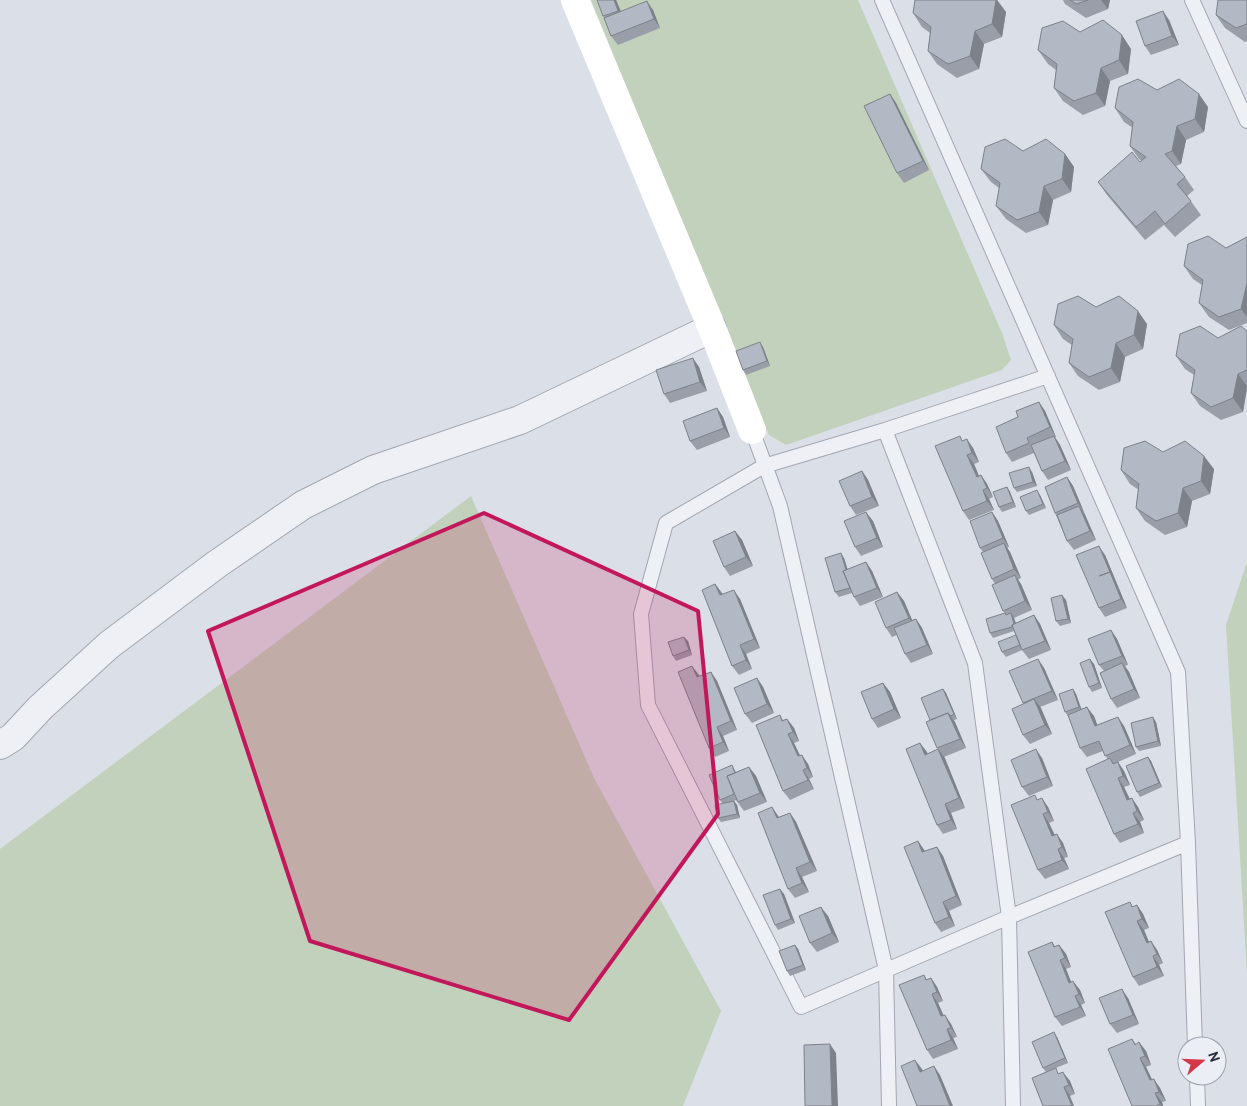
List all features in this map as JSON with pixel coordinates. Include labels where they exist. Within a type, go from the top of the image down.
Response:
[{"type":"street","points":[[575,0],[712,328],[752,430]]},
{"type":"street","points":[[0,744],[12,737],[40,708],[109,644],[217,564],[303,505],[373,470],[520,420],[712,328]]},
{"type":"lane","points":[[882,0],[1178,672],[1188,842],[1195,1036]]},
{"type":"lane","points":[[1192,0],[1247,122]]},
{"type":"lane","points":[[1048,376],[885,430],[764,466],[666,523],[641,614],[648,705],[801,1007],[1188,842]]},
{"type":"lane","points":[[752,430],[780,506],[886,970],[889,1106]]},
{"type":"lane","points":[[885,430],[975,664],[1009,917],[1013,1106]]},
{"type":"lane","points":[[1197,1086],[1198,1106]]},
{"type":"highlighted area","points":[[484,513],[698,611],[718,814],[569,1020],[310,941],[208,631]]},
{"type":"green space","points":[[591,0],[858,0],[1002,333],[1011,360],[1002,370],[786,445],[769,435]]},
{"type":"green space","points":[[471,496],[594,778],[721,1011],[683,1106],[0,1106],[0,849]]},
{"type":"green space","points":[[1247,562],[1247,973],[1226,625]]},
{"type":"building","points":[[597,0],[614,0],[618,11],[603,16]]},
{"type":"building","points":[[915,0],[996,0],[992,24],[975,31],[970,56],[948,64],[928,51],[931,27],[913,13]]},
{"type":"building","points":[[1070,0],[1088,0],[1076,4]]},
{"type":"building","points":[[1218,0],[1247,0],[1247,24],[1236,28],[1216,15]]},
{"type":"building","points":[[647,1],[654,19],[611,36],[604,18]]},
{"type":"building","points":[[1163,11],[1172,36],[1145,46],[1136,21]]},
{"type":"building","points":[[1103,20],[1122,35],[1119,60],[1101,68],[1096,93],[1074,101],[1054,88],[1057,64],[1038,50],[1042,28],[1063,21],[1080,32]]},
{"type":"building","points":[[1138,79],[1157,90],[1179,79],[1199,94],[1195,119],[1177,126],[1172,151],[1165,154],[1185,177],[1177,184],[1191,201],[1165,224],[1155,211],[1136,227],[1098,182],[1132,152],[1140,162],[1146,157],[1130,146],[1133,122],[1115,108],[1119,87]]},
{"type":"building","points":[[890,94],[923,161],[897,173],[864,106]]},
{"type":"building","points":[[1005,139],[1023,151],[1046,139],[1065,154],[1062,179],[1044,186],[1039,212],[1017,220],[996,206],[1000,183],[981,169],[985,147]]},
{"type":"building","points":[[1208,236],[1226,248],[1247,237],[1247,283],[1241,309],[1219,317],[1199,303],[1203,280],[1184,266],[1188,244]]},
{"type":"building","points":[[1078,296],[1096,307],[1119,296],[1138,311],[1134,335],[1116,343],[1111,368],[1089,377],[1069,363],[1073,339],[1054,325],[1058,304]]},
{"type":"building","points":[[1200,326],[1218,338],[1241,326],[1247,331],[1247,370],[1238,374],[1233,398],[1211,407],[1191,393],[1195,370],[1176,356],[1180,334]]},
{"type":"building","points":[[760,342],[767,361],[743,370],[736,351]]},
{"type":"building","points":[[693,358],[700,382],[664,394],[656,370]]},
{"type":"building","points":[[1039,402],[1050,427],[1027,438],[1029,443],[1006,453],[996,427],[1018,417],[1016,411]]},
{"type":"building","points":[[717,408],[724,428],[690,441],[683,421]]},
{"type":"building","points":[[960,436],[962,441],[967,439],[972,453],[967,455],[977,477],[981,475],[987,488],[983,490],[987,501],[963,511],[935,446]]},
{"type":"building","points":[[1054,436],[1065,461],[1042,471],[1031,445]]},
{"type":"building","points":[[1145,441],[1163,452],[1185,441],[1204,456],[1201,481],[1183,488],[1178,513],[1156,521],[1136,508],[1139,484],[1121,470],[1124,448]]},
{"type":"building","points":[[1029,467],[1033,482],[1014,488],[1009,473]]},
{"type":"building","points":[[862,471],[872,497],[850,506],[839,481]]},
{"type":"building","points":[[1067,477],[1078,503],[1055,513],[1045,487]]},
{"type":"building","points":[[1007,487],[1013,502],[999,507],[993,492]]},
{"type":"building","points":[[1037,490],[1043,504],[1026,511],[1020,497]]},
{"type":"building","points":[[1079,506],[1090,531],[1067,541],[1057,515]]},
{"type":"building","points":[[866,512],[877,538],[855,547],[844,521]]},
{"type":"building","points":[[992,512],[1003,538],[980,548],[970,521]]},
{"type":"building","points":[[735,531],[746,557],[724,567],[713,541]]},
{"type":"building","points":[[1004,543],[1014,569],[992,579],[981,553]]},
{"type":"building","points":[[1099,546],[1121,599],[1099,608],[1076,555]]},
{"type":"building","points":[[841,553],[846,570],[843,571],[850,588],[835,592],[825,558]]},
{"type":"building","points":[[866,562],[877,588],[854,597],[843,571]]},
{"type":"building","points":[[1015,575],[1025,601],[1003,611],[992,585]]},
{"type":"building","points":[[715,584],[720,595],[734,590],[754,639],[740,645],[746,660],[732,666],[702,590]]},
{"type":"building","points":[[897,592],[909,618],[886,628],[875,602]]},
{"type":"building","points":[[1062,595],[1068,619],[1056,621],[1051,598]]},
{"type":"building","points":[[1005,613],[1006,615],[1011,613],[1014,624],[1012,627],[990,633],[986,619]]},
{"type":"building","points":[[1034,615],[1045,641],[1022,650],[1012,625]]},
{"type":"building","points":[[916,619],[927,645],[905,654],[894,628]]},
{"type":"building","points":[[1111,630],[1122,656],[1099,665],[1088,639]]},
{"type":"building","points":[[1016,635],[1020,645],[1002,652],[998,642]]},
{"type":"building","points":[[684,637],[689,650],[673,656],[668,642]]},
{"type":"building","points":[[1038,659],[1052,691],[1023,703],[1009,671]]},
{"type":"building","points":[[1090,659],[1099,683],[1089,687],[1080,663]]},
{"type":"building","points":[[1122,663],[1134,689],[1111,699],[1100,673]]},
{"type":"building","points":[[692,666],[697,677],[711,672],[731,721],[717,727],[723,742],[709,748],[678,672]]},
{"type":"building","points":[[757,678],[767,704],[745,714],[734,688]]},
{"type":"building","points":[[883,683],[894,709],[872,719],[861,692]]},
{"type":"building","points":[[943,689],[954,714],[951,716],[948,713],[930,720],[921,698]]},
{"type":"building","points":[[1073,689],[1079,707],[1065,712],[1059,694]]},
{"type":"building","points":[[1034,699],[1045,725],[1023,735],[1012,709]]},
{"type":"building","points":[[1087,707],[1095,726],[1118,717],[1130,745],[1105,756],[1099,741],[1080,748],[1068,715]]},
{"type":"building","points":[[948,713],[960,739],[937,748],[926,722]]},
{"type":"building","points":[[780,715],[782,721],[787,719],[793,732],[788,734],[798,756],[802,755],[807,768],[803,770],[808,780],[783,791],[756,725]]},
{"type":"building","points":[[1153,717],[1158,741],[1136,747],[1131,723]]},
{"type":"building","points":[[920,743],[925,755],[938,749],[959,798],[945,804],[951,820],[937,825],[906,749]]},
{"type":"building","points":[[1036,749],[1047,777],[1022,787],[1011,760]]},
{"type":"building","points":[[1148,757],[1159,783],[1137,792],[1126,766]]},
{"type":"building","points":[[1110,758],[1113,764],[1118,762],[1123,776],[1118,778],[1127,800],[1132,798],[1137,811],[1133,813],[1138,824],[1114,834],[1086,769]]},
{"type":"building","points":[[732,765],[735,773],[727,776],[734,794],[720,800],[709,775]]},
{"type":"building","points":[[749,767],[760,793],[738,802],[727,776]]},
{"type":"building","points":[[1035,795],[1037,800],[1042,798],[1048,812],[1043,814],[1052,836],[1057,834],[1062,847],[1058,849],[1062,860],[1038,870],[1011,805]]},
{"type":"building","points":[[734,801],[737,814],[718,818],[715,805]]},
{"type":"building","points":[[772,807],[777,818],[790,813],[810,862],[796,868],[802,883],[788,889],[758,813]]},
{"type":"building","points":[[918,841],[922,852],[937,847],[956,896],[943,902],[949,917],[935,923],[904,847]]},
{"type":"building","points":[[780,889],[791,919],[775,925],[763,895]]},
{"type":"building","points":[[1130,902],[1132,907],[1137,905],[1142,919],[1137,921],[1147,943],[1151,941],[1157,954],[1153,956],[1157,967],[1133,977],[1105,912]]},
{"type":"building","points":[[821,907],[832,933],[810,943],[799,916]]},
{"type":"building","points":[[1052,942],[1054,947],[1059,945],[1065,958],[1060,960],[1069,983],[1073,981],[1079,994],[1075,996],[1080,1007],[1055,1017],[1028,952]]},
{"type":"building","points":[[795,945],[803,965],[787,971],[779,951]]},
{"type":"building","points":[[924,975],[926,980],[931,978],[937,992],[932,994],[941,1016],[945,1015],[951,1028],[947,1029],[951,1040],[927,1050],[899,985]]},
{"type":"building","points":[[1122,989],[1133,1015],[1110,1024],[1099,998]]},
{"type":"building","points":[[1054,1032],[1065,1058],[1043,1068],[1032,1042]]},
{"type":"building","points":[[1132,1039],[1135,1045],[1139,1042],[1145,1056],[1140,1058],[1150,1080],[1154,1079],[1159,1092],[1155,1093],[1160,1104],[1156,1106],[1132,1106],[1108,1049]]},
{"type":"building","points":[[830,1044],[832,1106],[805,1106],[804,1045]]},
{"type":"building","points":[[915,1060],[920,1072],[934,1066],[950,1106],[917,1106],[901,1066]]},
{"type":"building","points":[[1056,1068],[1058,1074],[1063,1072],[1069,1085],[1064,1087],[1072,1106],[1043,1106],[1032,1078]]}]
